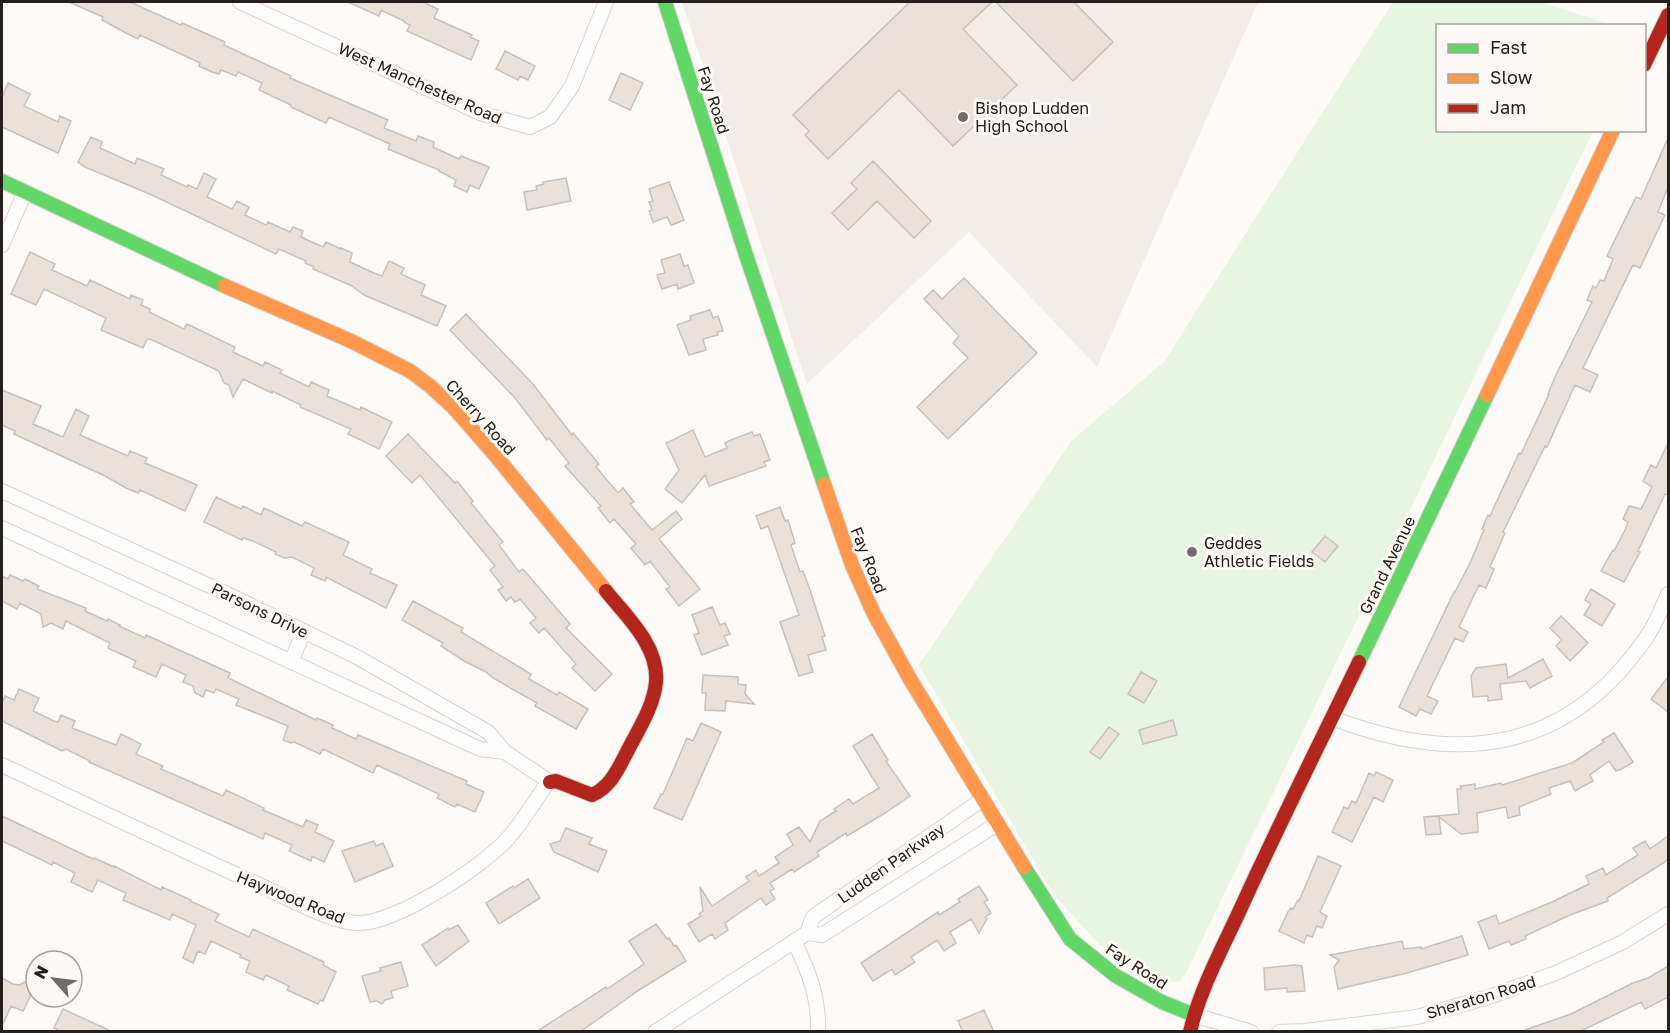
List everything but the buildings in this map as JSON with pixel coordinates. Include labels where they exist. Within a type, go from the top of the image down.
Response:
[{"type":"street","name":"West Manchester Road","points":[[240,2],[480,113],[530,127],[550,117],[572,86],[606,2]]},
{"type":"street","name":"Fay Road","points":[[665,2],[746,255],[852,565],[874,614],[997,824],[1070,939],[1116,976],[1162,1002],[1194,1015]]},
{"type":"street","points":[[1646,61],[1668,15]]},
{"type":"street","name":"Grand Avenue","points":[[1194,1015],[1278,826],[1332,718],[1612,132]]},
{"type":"street","name":"Cherry Road","points":[[2,181],[235,291],[351,341],[410,371],[452,406],[640,634],[652,653],[656,682],[652,702],[613,778],[603,790],[592,795],[556,781],[550,782]]},
{"type":"street","points":[[2,245],[25,192]]},
{"type":"street","name":"Parsons Drive","points":[[2,490],[357,657],[488,732],[505,752],[550,782]]},
{"type":"street","name":"Parsons Drive","points":[[2,528],[480,749],[505,752]]},
{"type":"street","points":[[1332,718],[1368,732],[1449,746],[1485,744],[1519,737],[1563,718],[1592,699],[1622,669],[1648,634],[1668,594]]},
{"type":"street","points":[[291,662],[303,631]]},
{"type":"street","name":"Haywood Road","points":[[2,765],[304,905],[334,918],[357,923],[378,921],[394,915],[427,898],[477,865],[509,837],[550,782]]},
{"type":"street","name":"Ludden Parkway","points":[[655,1032],[807,933],[813,917],[982,799]]},
{"type":"street","name":"Ludden Parkway","points":[[807,933],[822,935],[997,824]]},
{"type":"street","name":"Sheraton Road","points":[[1279,1032],[1305,1031],[1417,1017],[1489,997],[1556,973],[1623,942],[1668,914]]},
{"type":"street","points":[[794,941],[811,977],[819,1011],[818,1032]]},
{"type":"street","points":[[1190,1032],[1194,1015],[1251,1032]]},
{"type":"shaded area","name":"Bishop Ludden High School","points":[[682,2],[1258,2],[1097,367],[969,232],[807,384]]},
{"type":"green space","name":"Geddes Athletic Fields","points":[[1393,2],[1541,2],[1609,24],[1436,24],[1436,132],[1593,132],[1186,973],[1179,982],[1158,980],[1133,968],[1097,942],[1055,896],[919,665],[1072,440],[1164,362]]},
{"type":"traffic: fast","points":[[665,2],[746,255],[824,484]]},
{"type":"traffic: fast","points":[[2,181],[225,286]]},
{"type":"traffic: fast","points":[[1359,662],[1487,395]]},
{"type":"traffic: fast","points":[[1024,867],[1070,939],[1116,976],[1162,1002],[1194,1015]]},
{"type":"traffic: slow","points":[[1487,395],[1612,132]]},
{"type":"traffic: slow","points":[[225,286],[351,341],[410,371],[430,386],[452,406],[495,455],[606,591]]},
{"type":"traffic: slow","points":[[824,484],[852,565],[874,614],[910,679],[1024,867]]},
{"type":"traffic: jam","points":[[1646,61],[1668,15]]},
{"type":"traffic: jam","points":[[550,782],[556,781],[592,795],[604,787],[614,776],[621,763],[645,717],[655,691],[656,669],[647,644],[640,632],[606,591]]},
{"type":"traffic: jam","points":[[1190,1032],[1212,970],[1359,662]]},
{"type":"place","name":"Bishop Ludden High School","points":[[963,117]]},
{"type":"place","name":"Geddes Athletic Fields","points":[[1192,552]]}]
